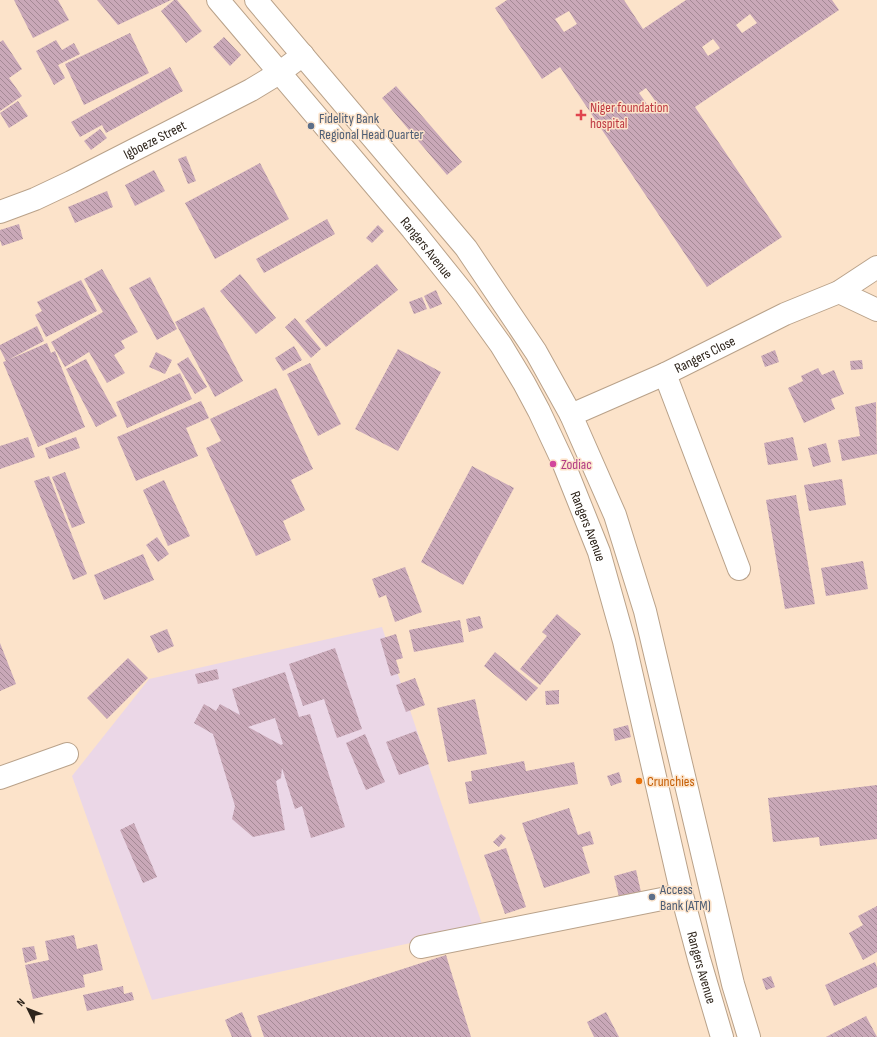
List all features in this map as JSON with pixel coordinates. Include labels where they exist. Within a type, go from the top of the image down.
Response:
[{"type":"main road","name":"Rangers Avenue","points":[[218,0],[412,229],[465,295],[501,345],[539,411],[563,462],[599,552],[624,641],[682,895],[722,1037]]},
{"type":"main road","name":"Rangers Avenue","points":[[256,0],[466,248],[536,352],[571,415],[615,515],[645,611],[733,984],[749,1037]]},
{"type":"main road","name":"Igboeze Street","points":[[0,212],[35,199],[72,182],[251,90],[279,73],[303,55]]},
{"type":"main road","name":"Rangers Close","points":[[571,415],[665,374],[784,314],[839,292],[877,267]]},
{"type":"main road","points":[[839,292],[877,310]]},
{"type":"main road","points":[[665,374],[739,569]]},
{"type":"main road","points":[[0,778],[67,754]]},
{"type":"main road","points":[[421,947],[682,895]]},
{"type":"shaded area","points":[[382,627],[483,927],[152,1000],[72,776],[149,679]]},
{"type":"building","points":[[14,0],[58,0],[69,20],[33,38]]},
{"type":"building","points":[[97,0],[171,0],[118,25]]},
{"type":"building","points":[[174,0],[177,0],[202,31],[186,43],[161,11]]},
{"type":"building","points":[[507,0],[624,0],[643,29],[686,0],[832,0],[839,10],[695,107],[782,237],[707,287],[560,67],[542,79],[495,8]],"holes":[[[569,11],[577,24],[564,32],[555,19]],[[750,14],[757,23],[742,33],[736,25]],[[713,39],[720,48],[708,56],[702,47]],[[646,88],[656,102],[649,107],[639,93]]]},
{"type":"building","points":[[130,33],[149,73],[84,105],[65,64]]},
{"type":"building","points":[[224,37],[241,55],[230,66],[213,47]]},
{"type":"building","points":[[3,40],[22,69],[9,78],[22,96],[0,111],[0,42]]},
{"type":"building","points":[[56,40],[62,50],[74,43],[80,54],[58,65],[65,78],[54,85],[36,51]]},
{"type":"building","points":[[170,67],[183,91],[106,133],[102,125],[80,137],[71,122]]},
{"type":"building","points":[[396,86],[462,162],[447,175],[382,98]]},
{"type":"building","points":[[18,101],[28,116],[9,128],[0,113]]},
{"type":"building","points":[[100,129],[107,138],[91,150],[84,141]]},
{"type":"building","points":[[186,156],[196,181],[188,184],[178,159]]},
{"type":"building","points":[[260,163],[289,219],[215,259],[185,203]]},
{"type":"building","points":[[154,170],[165,191],[135,206],[125,185]]},
{"type":"building","points":[[107,191],[113,207],[75,223],[68,207]]},
{"type":"building","points":[[327,219],[335,234],[264,273],[256,259]]},
{"type":"building","points":[[19,224],[23,239],[2,246],[0,240],[0,230]]},
{"type":"building","points":[[378,225],[384,231],[372,243],[366,238]]},
{"type":"building","points":[[377,264],[398,290],[326,347],[305,321]]},
{"type":"building","points":[[102,269],[138,332],[121,341],[125,348],[114,355],[125,373],[107,383],[89,352],[65,367],[51,342],[103,312],[84,279]]},
{"type":"building","points":[[240,274],[276,318],[256,334],[220,291]]},
{"type":"building","points":[[150,277],[177,329],[157,340],[129,288]]},
{"type":"building","points":[[81,280],[97,311],[46,337],[35,315],[42,311],[37,302]]},
{"type":"building","points":[[436,290],[442,304],[430,309],[424,296]]},
{"type":"building","points":[[422,297],[427,309],[414,314],[409,302]]},
{"type":"building","points":[[204,307],[243,381],[215,397],[175,322]]},
{"type":"building","points":[[295,318],[321,349],[311,358],[285,327]]},
{"type":"building","points":[[37,326],[44,341],[8,360],[47,343],[51,353],[55,351],[85,427],[38,447],[3,362],[6,361],[0,349],[0,345]]},
{"type":"building","points":[[294,346],[302,360],[283,371],[275,358]]},
{"type":"building","points":[[398,349],[441,372],[398,451],[355,429]]},
{"type":"building","points":[[775,350],[779,362],[765,367],[761,356]]},
{"type":"building","points":[[156,352],[172,360],[165,374],[149,367]]},
{"type":"building","points":[[188,357],[207,387],[195,394],[177,364]]},
{"type":"building","points":[[86,359],[117,416],[96,427],[66,369]]},
{"type":"building","points":[[862,360],[863,369],[851,370],[850,361]]},
{"type":"building","points":[[310,363],[341,424],[318,436],[287,374]]},
{"type":"building","points":[[818,368],[822,375],[834,370],[844,394],[831,399],[835,409],[804,423],[788,388],[803,381],[801,376]]},
{"type":"building","points":[[180,373],[192,399],[127,428],[116,402]]},
{"type":"building","points":[[276,388],[313,469],[291,480],[305,510],[283,521],[291,540],[256,556],[206,448],[221,441],[210,419]]},
{"type":"building","points":[[201,401],[209,418],[186,428],[198,456],[136,481],[117,437]]},
{"type":"building","points":[[876,402],[877,454],[842,461],[838,440],[860,436],[855,407]]},
{"type":"building","points":[[28,437],[35,457],[0,469],[0,446]]},
{"type":"building","points":[[76,437],[80,448],[49,459],[45,448]]},
{"type":"building","points":[[793,437],[798,460],[768,465],[764,443]]},
{"type":"building","points":[[826,443],[831,462],[813,467],[808,448]]},
{"type":"building","points":[[472,466],[514,488],[463,585],[421,562]]},
{"type":"building","points":[[65,472],[85,523],[72,528],[52,477]]},
{"type":"building","points":[[49,476],[87,574],[73,580],[34,481]]},
{"type":"building","points":[[842,479],[846,505],[809,511],[804,485]]},
{"type":"building","points":[[164,480],[190,536],[168,546],[143,490]]},
{"type":"building","points":[[796,495],[815,604],[785,609],[766,500]]},
{"type":"building","points":[[157,537],[169,554],[158,562],[146,545]]},
{"type":"building","points":[[143,554],[154,580],[104,600],[94,575]]},
{"type":"building","points":[[863,561],[868,589],[826,596],[821,568]]},
{"type":"building","points":[[405,567],[422,612],[395,622],[386,595],[379,598],[372,579]]},
{"type":"building","points":[[557,614],[581,634],[540,685],[520,669],[547,636],[542,632]]},
{"type":"building","points":[[480,616],[483,628],[469,632],[466,619]]},
{"type":"building","points":[[460,620],[464,642],[414,652],[409,630]]},
{"type":"building","points":[[167,629],[174,646],[158,653],[150,636]]},
{"type":"building","points":[[396,634],[403,658],[396,660],[400,673],[391,676],[380,639]]},
{"type":"building","points":[[0,643],[16,684],[0,691]]},
{"type":"building","points":[[335,648],[362,729],[337,738],[324,699],[303,706],[289,664]]},
{"type":"building","points":[[495,652],[538,688],[526,701],[484,666]]},
{"type":"building","points":[[128,658],[148,678],[107,719],[87,698]]},
{"type":"building","points":[[217,669],[219,679],[198,684],[195,674]]},
{"type":"building","points":[[285,672],[299,717],[310,714],[345,827],[311,838],[302,806],[295,809],[282,768],[281,778],[276,781],[285,830],[253,837],[232,819],[235,806],[213,734],[194,723],[204,704],[216,711],[220,704],[240,715],[232,689]],"holes":[[[275,718],[283,744],[281,745],[248,727]]]},
{"type":"building","points":[[415,678],[425,705],[406,712],[396,685]]},
{"type":"building","points":[[559,690],[559,704],[546,705],[545,691]]},
{"type":"building","points":[[475,699],[487,754],[448,762],[437,708]]},
{"type":"building","points":[[628,725],[631,737],[615,741],[613,729]]},
{"type":"building","points":[[416,731],[429,764],[399,775],[386,742]]},
{"type":"building","points":[[365,734],[385,782],[366,790],[346,743]]},
{"type":"building","points":[[524,761],[526,771],[574,762],[578,784],[469,804],[465,782],[472,781],[471,771]]},
{"type":"building","points":[[619,772],[622,782],[611,786],[607,776]]},
{"type":"building","points":[[877,785],[877,839],[820,846],[819,837],[773,842],[768,798]]},
{"type":"building","points":[[569,808],[578,835],[590,831],[594,844],[582,847],[590,873],[544,888],[522,823]]},
{"type":"building","points":[[134,823],[157,877],[143,883],[120,830]]},
{"type":"building","points":[[501,834],[506,838],[499,847],[493,842]]},
{"type":"building","points":[[506,848],[526,907],[505,914],[484,855]]},
{"type":"building","points":[[636,870],[641,892],[619,897],[614,876]]},
{"type":"building","points":[[877,906],[877,952],[863,960],[849,933],[863,925],[858,916]]},
{"type":"building","points":[[74,935],[77,949],[97,944],[103,970],[83,975],[85,987],[33,999],[25,965],[49,960],[45,941]]},
{"type":"building","points":[[34,946],[37,959],[25,963],[22,948]]},
{"type":"building","points":[[446,955],[471,1037],[264,1037],[257,1016]]},
{"type":"building","points":[[875,962],[877,968],[877,987],[834,1006],[825,985]]},
{"type":"building","points":[[771,976],[775,987],[766,990],[762,979]]},
{"type":"building","points":[[123,986],[124,994],[132,992],[134,1000],[87,1011],[83,995]]},
{"type":"building","points":[[242,1012],[252,1037],[232,1037],[225,1020]]},
{"type":"building","points":[[606,1012],[619,1037],[594,1037],[587,1022]]},
{"type":"building","points":[[866,1016],[877,1037],[826,1037]]},
{"type":"place","name":"Niger foundation hospital","points":[[581,115]]},
{"type":"place","name":"Fidelity Bank Regional Head Quarter","points":[[311,126]]},
{"type":"place","name":"Zodiac","points":[[553,464]]},
{"type":"place","name":"Crunchies","points":[[639,781]]},
{"type":"place","name":"Access Bank (ATM)","points":[[652,897]]}]
